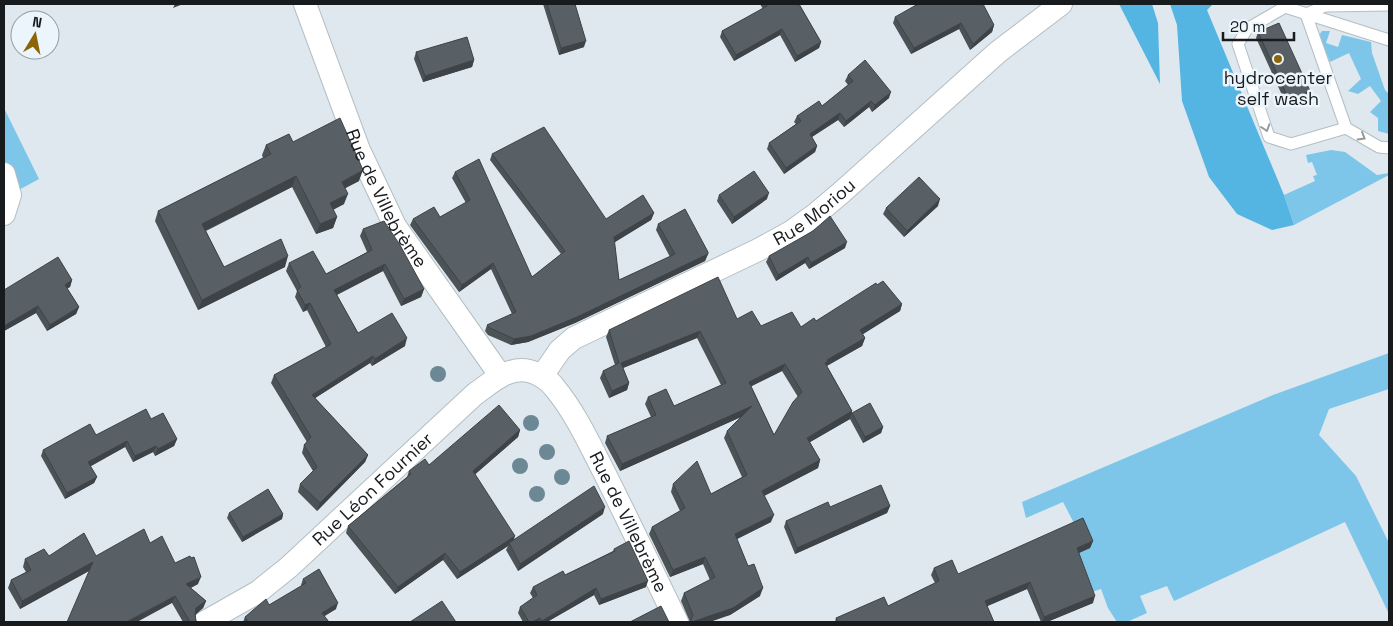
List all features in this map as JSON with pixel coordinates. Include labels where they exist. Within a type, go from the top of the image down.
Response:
[{"type":"street","name":"Rue de Villebrème","points":[[305,4],[359,150],[395,226],[500,376]]},
{"type":"street","name":"Rue Moriou","points":[[542,376],[560,350],[574,338],[758,250],[791,232],[842,192],[998,52],[1061,4]]},
{"type":"street","points":[[4,174],[10,195],[4,214]]},
{"type":"street","name":"Rue Léon Fournier","points":[[205,622],[258,592],[289,567],[475,394],[500,376],[514,371],[529,371],[542,376]]},
{"type":"street","name":"Rue de Villebrème","points":[[542,376],[553,385],[577,419],[677,622]]},
{"type":"lane","points":[[1304,9],[1325,6],[1389,5]]},
{"type":"lane","points":[[1346,128],[1291,144],[1269,137],[1238,44],[1247,29],[1286,6],[1304,9],[1389,40]]},
{"type":"lane","points":[[1304,9],[1346,128],[1379,147],[1389,148]]},
{"type":"shaded area","points":[[1119,4],[1152,4],[1158,23],[1160,84]]},
{"type":"shaded area","points":[[1170,4],[1213,4],[1207,10],[1284,195],[1294,225],[1272,230],[1237,214],[1209,177],[1182,101],[1177,25]]},
{"type":"shaded area","points":[[1322,31],[1330,31],[1326,43],[1338,47],[1342,35],[1371,42],[1372,53],[1385,90],[1389,94],[1389,134],[1378,131],[1378,118],[1370,112],[1381,101],[1370,86],[1358,94],[1348,91],[1361,79],[1349,53],[1330,62],[1319,35]]},
{"type":"shaded area","points":[[4,108],[39,179],[4,198]]},
{"type":"shaded area","points":[[1331,150],[1345,152],[1377,175],[1389,173],[1389,175],[1294,225],[1284,195],[1315,181],[1313,176],[1317,175],[1312,162],[1308,163],[1306,155]]},
{"type":"shaded area","points":[[1389,353],[1389,389],[1329,409],[1319,435],[1356,476],[1389,543],[1389,614],[1345,522],[1174,601],[1167,586],[1140,596],[1147,613],[1127,622],[1117,622],[1108,608],[1101,589],[1089,593],[1074,555],[1076,527],[1063,502],[1026,518],[1022,502],[1273,395]]},
{"type":"building","points":[[547,4],[575,4],[586,41],[561,48]]},
{"type":"building","points":[[766,4],[799,4],[821,42],[797,56],[782,29],[736,55],[722,31],[767,6]]},
{"type":"building","points":[[918,4],[983,4],[994,25],[973,44],[961,23],[914,48],[895,17]]},
{"type":"building","points":[[1279,23],[1310,91],[1289,100],[1258,32]]},
{"type":"building","points":[[467,37],[474,60],[425,76],[416,52]]},
{"type":"building","points":[[865,60],[891,92],[875,105],[871,101],[846,121],[840,113],[810,134],[817,146],[786,168],[769,143],[801,121],[797,116],[819,101],[822,106],[853,81],[848,75]]},
{"type":"building","points":[[340,118],[363,170],[342,182],[348,194],[330,203],[337,217],[320,224],[296,176],[202,224],[224,267],[281,239],[288,256],[202,300],[158,211],[271,154],[266,145],[289,134],[293,142]]},
{"type":"building","points":[[544,127],[606,219],[643,195],[654,213],[614,237],[619,280],[675,254],[658,224],[685,209],[708,254],[577,317],[531,336],[514,339],[487,325],[516,312],[493,263],[462,285],[413,219],[434,207],[440,217],[470,200],[455,172],[479,159],[532,277],[565,251],[492,154]]},
{"type":"building","points":[[754,171],[769,193],[734,217],[719,195]]},
{"type":"building","points":[[919,177],[940,199],[907,231],[886,208]]},
{"type":"building","points":[[830,216],[847,242],[811,263],[808,257],[778,275],[769,256],[813,231]]},
{"type":"building","points":[[384,221],[400,245],[424,289],[404,299],[385,264],[334,290],[358,333],[392,313],[407,338],[375,359],[373,356],[312,395],[368,455],[320,503],[300,484],[317,467],[304,445],[311,437],[274,375],[331,344],[310,303],[305,305],[297,290],[301,287],[289,263],[313,251],[326,274],[372,250],[363,229]]},
{"type":"building","points":[[58,257],[72,280],[65,285],[79,307],[50,325],[38,306],[4,326],[4,290]]},
{"type":"building","points":[[718,277],[737,319],[752,311],[761,326],[792,312],[801,327],[814,318],[816,321],[876,283],[877,285],[883,281],[902,304],[860,330],[865,338],[825,363],[852,411],[807,438],[820,460],[762,491],[774,515],[735,534],[748,566],[754,564],[763,588],[733,608],[690,622],[693,615],[684,593],[715,577],[705,557],[673,570],[652,527],[685,508],[673,484],[697,461],[711,494],[747,475],[727,431],[752,406],[622,464],[607,436],[656,415],[648,397],[666,389],[674,406],[726,383],[700,331],[621,363],[629,383],[612,391],[603,371],[619,363],[609,330]],"holes":[[[785,364],[802,392],[793,402],[774,435],[749,382]]]},
{"type":"building","points":[[870,403],[883,427],[865,437],[852,413]]},
{"type":"building","points":[[499,405],[520,430],[473,471],[515,536],[460,572],[445,553],[398,587],[348,526],[411,474],[409,471],[425,459],[429,465]]},
{"type":"building","points":[[146,409],[151,419],[163,413],[177,439],[158,449],[156,446],[135,456],[127,441],[88,462],[97,477],[67,493],[43,450],[90,424],[96,435]]},
{"type":"building","points":[[881,485],[890,506],[797,548],[786,521],[828,502],[830,507]]},
{"type":"building","points":[[594,486],[605,507],[520,564],[509,543]]},
{"type":"building","points":[[268,489],[283,514],[243,537],[229,513]]},
{"type":"building","points":[[1083,518],[1093,541],[1077,548],[1095,596],[1044,617],[1030,582],[985,601],[994,622],[838,622],[836,618],[884,597],[888,606],[939,581],[934,568],[952,560],[958,574]]},
{"type":"building","points":[[144,529],[150,543],[162,536],[175,563],[190,556],[191,558],[194,557],[201,577],[186,584],[206,601],[196,608],[196,621],[198,622],[190,622],[175,596],[126,622],[67,622],[93,562],[22,601],[11,580],[31,570],[25,559],[44,549],[49,556],[84,533],[96,556]]},
{"type":"building","points":[[629,541],[648,581],[601,599],[596,588],[542,621],[540,618],[529,622],[520,607],[537,595],[533,587],[563,571],[565,575],[615,551],[614,549]]},
{"type":"building","points":[[319,569],[338,603],[322,613],[329,622],[248,622],[245,617],[266,599],[269,605],[306,583],[303,579]]},
{"type":"building","points":[[442,601],[456,622],[410,622]]},
{"type":"building","points":[[661,606],[669,622],[630,622]]},
{"type":"place","name":"hydrocenter self wash","points":[[1278,59]]}]
